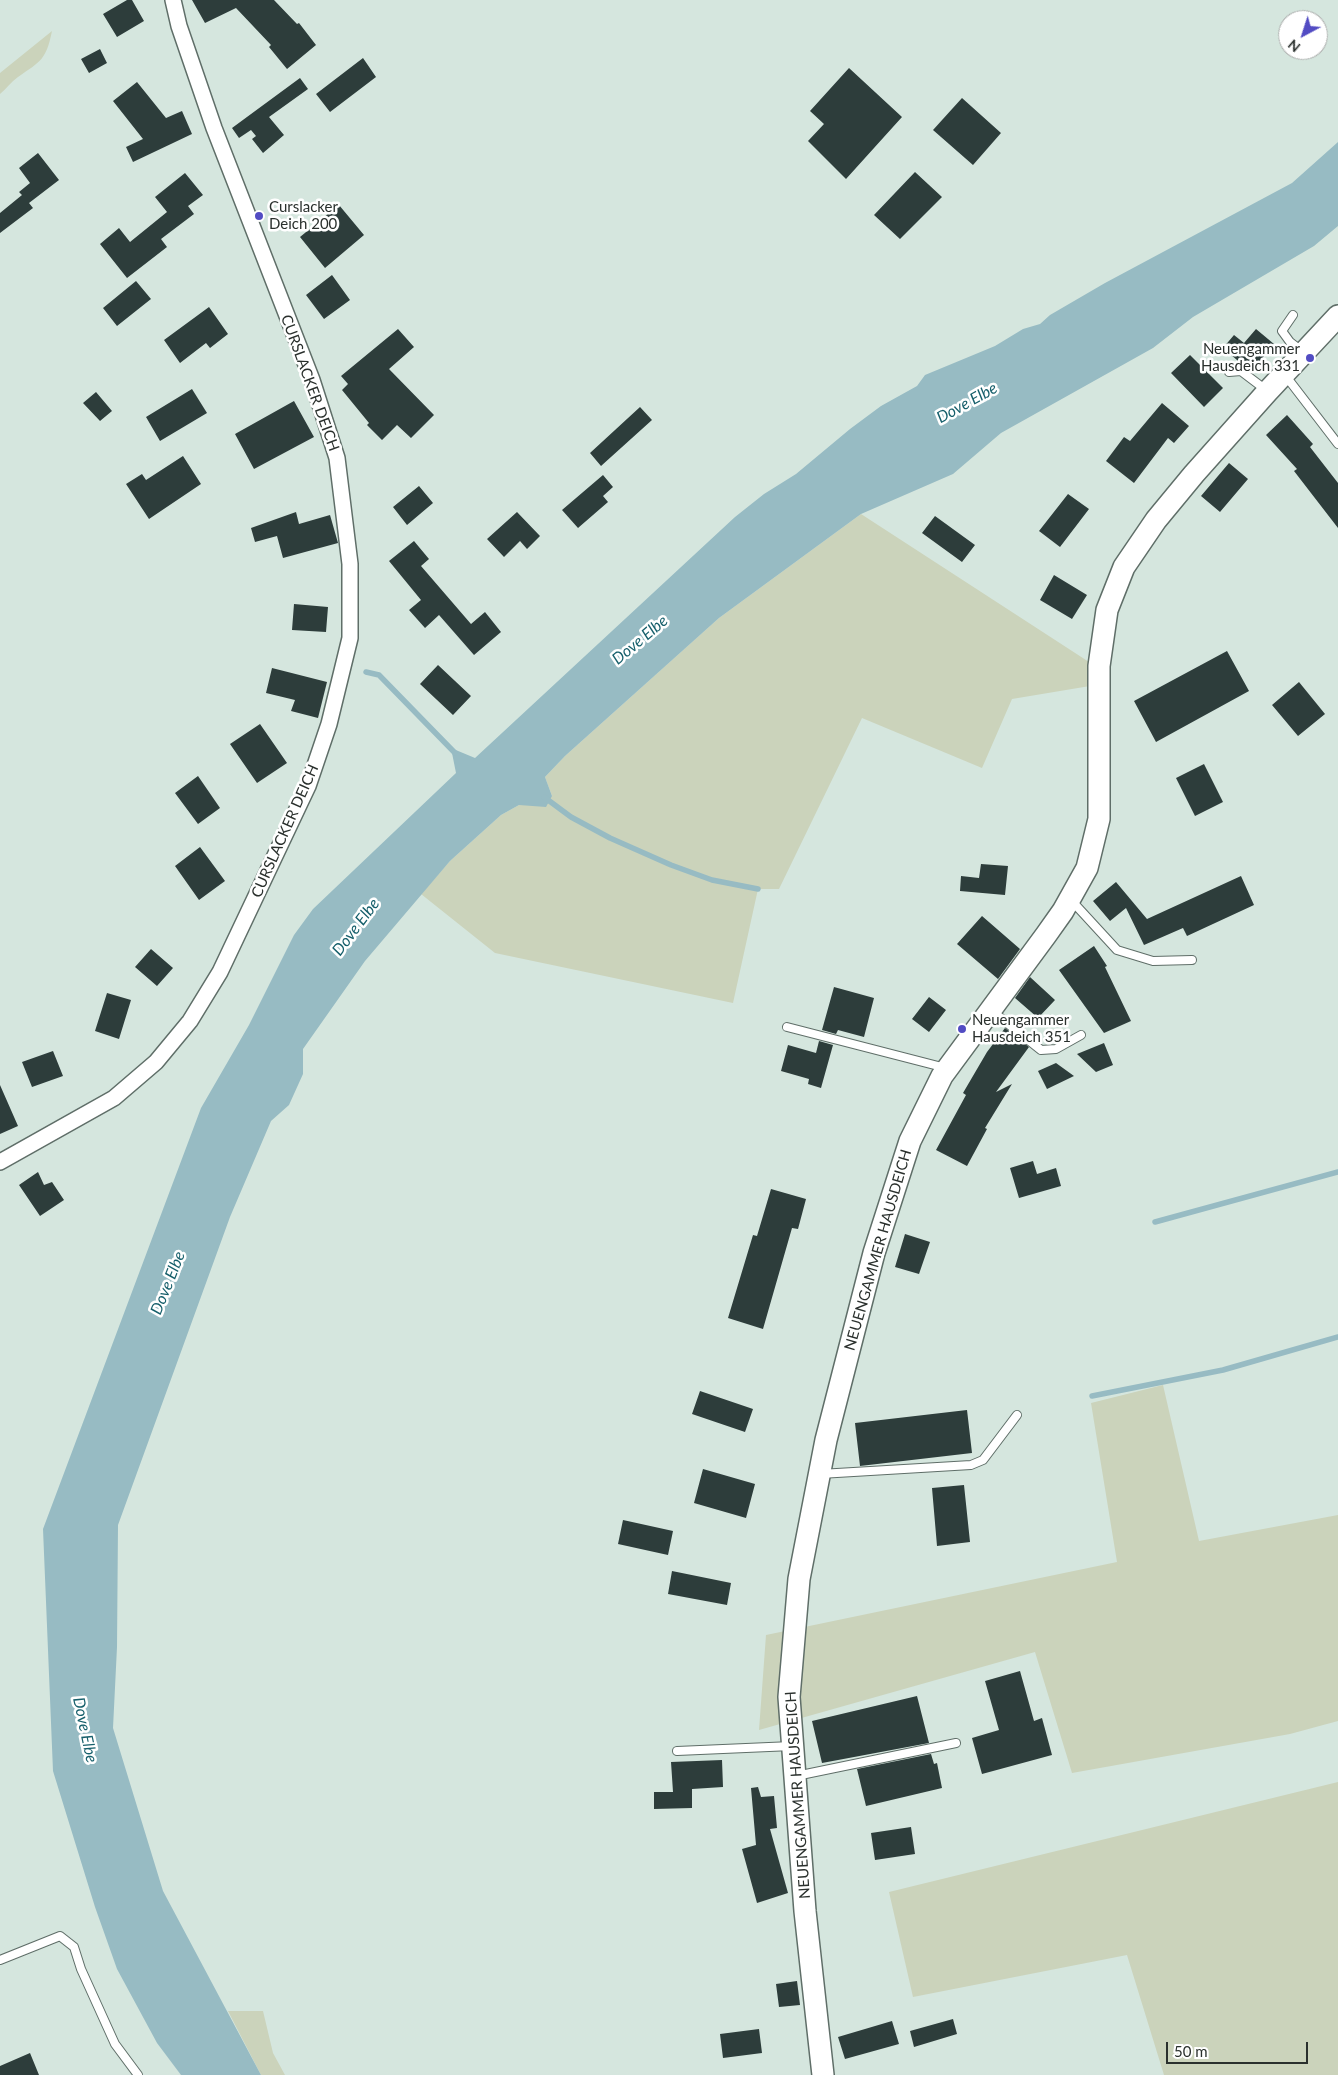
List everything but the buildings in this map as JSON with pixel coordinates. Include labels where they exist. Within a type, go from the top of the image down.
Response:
[{"type":"street","name":"CURSLACKER DEICH","points":[[0,1162],[114,1098],[156,1062],[190,1021],[220,972],[308,786],[329,724],[350,638],[350,564],[337,458],[312,380],[214,128],[179,26],[173,0]]},
{"type":"street","name":"NEUENGAMMER HAUSDEICH","points":[[823,2075],[805,1912],[789,1697],[799,1579],[819,1474],[874,1253],[910,1141],[948,1069],[1046,935],[1070,899],[1086,868],[1100,819],[1099,666],[1106,610],[1124,567],[1156,520],[1194,474],[1303,352],[1338,316]]},
{"type":"lane","points":[[1293,315],[1282,331],[1290,342],[1303,352]]},
{"type":"lane","points":[[1229,372],[1241,371],[1268,391]]},
{"type":"lane","points":[[1283,374],[1338,444]]},
{"type":"lane","points":[[1070,899],[1118,950],[1153,961],[1192,960]]},
{"type":"lane","points":[[991,1010],[1041,1050],[1056,1049],[1081,1035]]},
{"type":"lane","points":[[787,1027],[948,1069]]},
{"type":"lane","points":[[819,1474],[971,1465],[983,1460],[1017,1415]]},
{"type":"lane","points":[[795,1776],[956,1744]]},
{"type":"lane","points":[[677,1751],[793,1746]]},
{"type":"lane","points":[[0,1960],[60,1936],[74,1947],[80,1969],[115,2044],[138,2075]]},
{"type":"green space","points":[[52,31],[45,54],[41,59],[15,79],[0,94],[0,73]]},
{"type":"green space","points":[[861,514],[1089,662],[1090,686],[1012,699],[982,768],[862,718],[779,889],[758,889],[733,1003],[495,953],[421,894],[450,861],[501,815],[519,805],[552,796],[545,777],[565,756],[719,618]]},
{"type":"green space","points":[[1163,1385],[1199,1541],[1338,1515],[1338,1721],[1290,1734],[1072,1773],[1035,1652],[759,1730],[766,1635],[1117,1562],[1091,1403]]},
{"type":"green space","points":[[1338,1782],[1338,2075],[1164,2075],[1127,1955],[913,1997],[889,1892]]},
{"type":"green space","points":[[228,2011],[263,2011],[273,2053],[285,2075],[261,2075]]},
{"type":"water","name":"Dove Elbe","points":[[1338,142],[1338,226],[1314,246],[1193,317],[1153,348],[1001,433],[953,474],[861,514],[719,618],[565,756],[545,777],[552,796],[546,807],[519,805],[501,815],[450,861],[365,961],[303,1049],[303,1074],[289,1105],[271,1121],[230,1217],[118,1525],[117,1647],[113,1728],[163,1891],[261,2075],[181,2075],[157,2043],[117,1969],[95,1907],[53,1771],[43,1529],[201,1108],[249,1025],[294,935],[313,909],[456,773],[451,748],[475,758],[735,517],[764,494],[796,474],[881,406],[917,386],[925,375],[995,346],[1023,329],[1040,324],[1050,315],[1105,283],[1292,183]]},
{"type":"waterway","points":[[366,672],[379,675],[455,753]]},
{"type":"waterway","points":[[544,797],[571,817],[610,838],[671,865],[712,880],[758,889]]},
{"type":"waterway","points":[[1155,1222],[1338,1172]]},
{"type":"waterway","points":[[1092,1396],[1223,1370],[1338,1337]]},
{"type":"place","name":"Curslacker Deich 200","points":[[259,216]]},
{"type":"place","name":"Neuengammer Hausdeich 331","points":[[1310,358]]},
{"type":"place","name":"Neuengammer Hausdeich 351","points":[[962,1029]]}]
